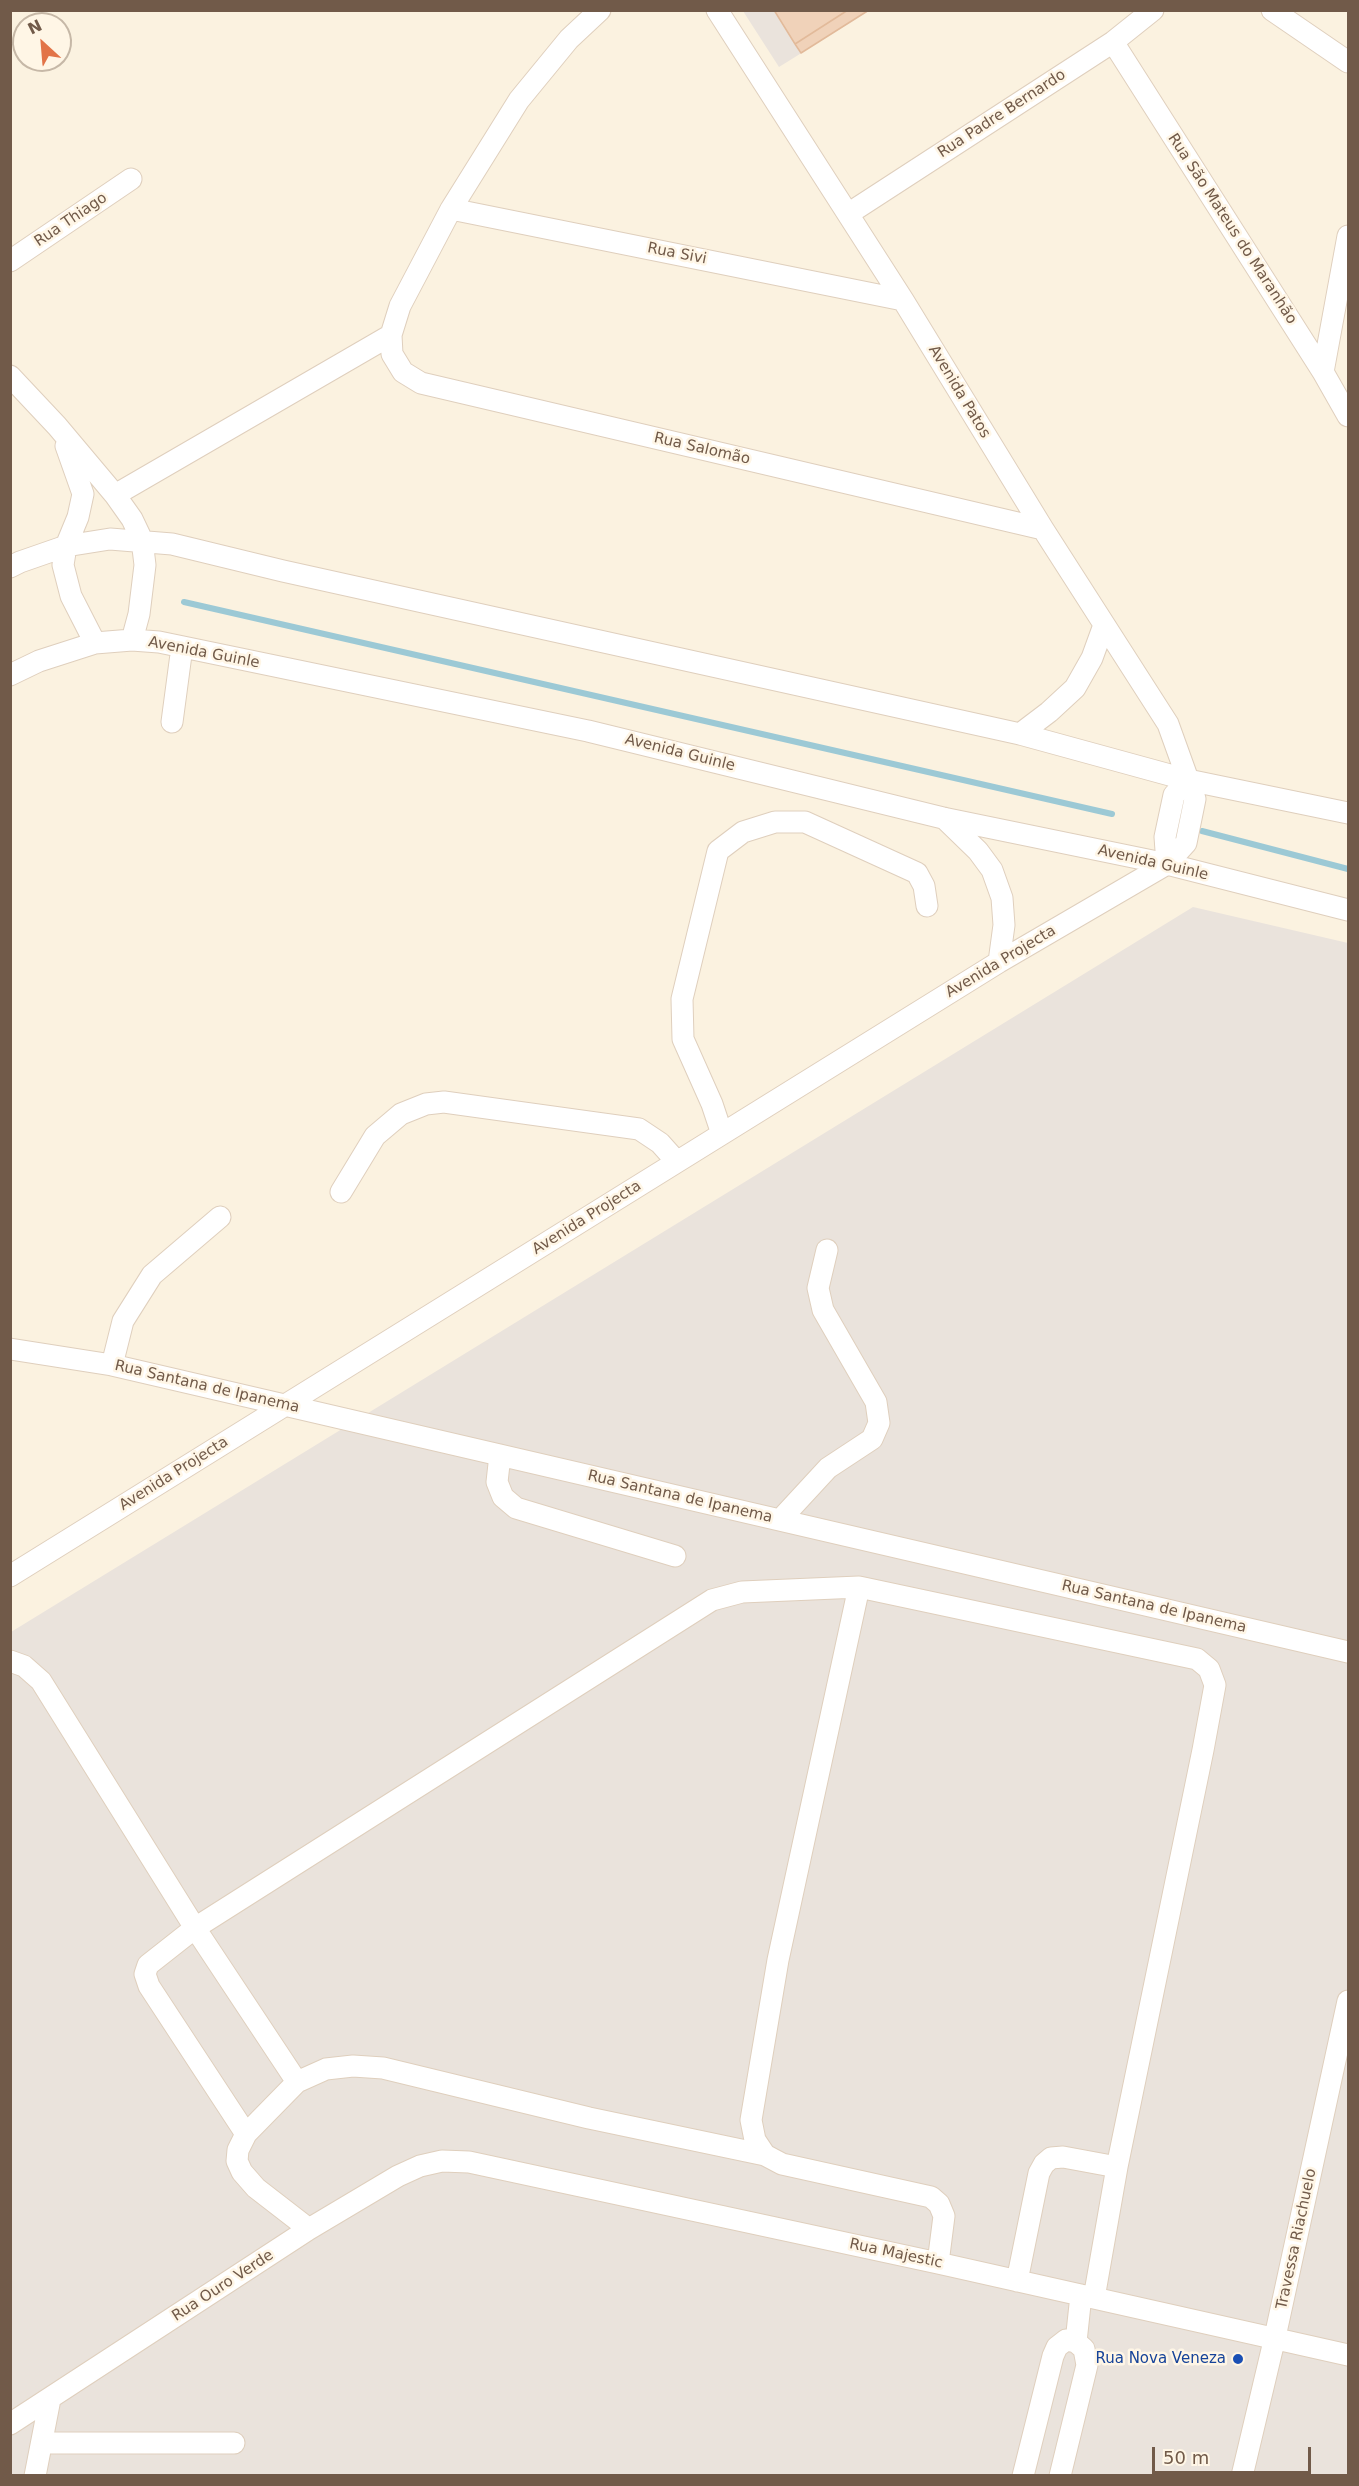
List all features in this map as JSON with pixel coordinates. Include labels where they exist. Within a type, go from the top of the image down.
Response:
[{"type":"street","points":[[115,495],[391,335],[400,306],[451,209],[519,100],[569,39],[600,10]]},
{"type":"street","name":"Avenida Patos","points":[[717,10],[903,300],[1043,529],[1149,692],[1168,724],[1188,780]]},
{"type":"street","name":"Rua Padre Bernardo","points":[[848,214],[1113,42],[1153,10]]},
{"type":"street","points":[[1272,10],[1348,62]]},
{"type":"street","name":"Rua São Mateus do Maranhão","points":[[1113,42],[1323,372],[1348,416]]},
{"type":"street","name":"Rua Thiago","points":[[10,261],[131,179]]},
{"type":"street","name":"Rua Sivi","points":[[451,209],[903,300]]},
{"type":"street","points":[[1323,372],[1348,236]]},
{"type":"street","name":"Rua Salomão","points":[[391,335],[392,354],[403,372],[421,383],[1043,529]]},
{"type":"street","points":[[10,376],[57,426],[115,495],[132,519],[142,540],[145,565],[132,640]]},
{"type":"street","points":[[57,426],[79,477],[83,494],[78,517],[66,546],[63,565],[66,580],[95,643]]},
{"type":"street","points":[[10,567],[66,546],[110,539],[172,544],[283,571],[1020,734],[1188,780],[1348,813]]},
{"type":"street","points":[[1020,734],[1075,688],[1092,658],[1104,625]]},
{"type":"street","name":"Avenida Guinle","points":[[10,675],[39,661],[95,643],[132,640],[182,647],[588,731],[943,818],[1167,864],[1348,910]]},
{"type":"street","points":[[172,722],[182,647]]},
{"type":"street","points":[[1167,864],[1165,837],[1174,795],[1188,780]]},
{"type":"street","points":[[943,818],[978,851],[992,870],[1002,898],[1004,916],[999,962]]},
{"type":"street","points":[[722,1134],[712,1104],[683,1040],[682,999],[718,851],[742,832],[775,822],[805,822],[917,873],[924,886],[927,906]]},
{"type":"street","name":"Avenida Projecta","points":[[10,1576],[999,962],[1167,864]]},
{"type":"street","points":[[341,1192],[375,1136],[401,1114],[426,1104],[444,1102],[639,1129],[660,1143],[677,1162]]},
{"type":"street","points":[[112,1365],[123,1321],[152,1275],[220,1217]]},
{"type":"street","points":[[780,1520],[828,1468],[872,1439],[879,1423],[876,1402],[823,1310],[818,1288],[827,1250]]},
{"type":"street","name":"Rua Santana de Ipanema","points":[[10,1348],[112,1365],[1348,1652]]},
{"type":"street","points":[[500,1455],[497,1482],[503,1497],[516,1508],[675,1556]]},
{"type":"street","points":[[765,2155],[755,2140],[751,2120],[778,1960],[859,1587]]},
{"type":"street","points":[[246,2134],[149,1986],[145,1974],[148,1965],[195,1928],[712,1600],[742,1592],[859,1587],[1197,1659],[1209,1669],[1215,1685],[1117,2167],[1076,2342]]},
{"type":"street","points":[[10,1661],[24,1666],[41,1681],[195,1928],[297,2082]]},
{"type":"street","name":"Travessa Riachuelo","points":[[1242,2475],[1275,2337],[1348,2001]]},
{"type":"street","points":[[309,2229],[256,2188],[242,2172],[237,2161],[238,2150],[246,2134],[297,2082],[327,2069],[353,2066],[383,2068],[589,2118],[765,2155],[782,2164],[931,2197],[939,2204],[944,2216],[938,2263]]},
{"type":"street","points":[[1017,2281],[1039,2173],[1044,2164],[1051,2158],[1063,2157],[1117,2167]]},
{"type":"street","name":"Rua Majestic","points":[[442,2161],[469,2163],[938,2263],[1348,2355]]},
{"type":"street","name":"Rua Ouro Verde","points":[[10,2424],[309,2229],[398,2176],[420,2166],[442,2161]]},
{"type":"street","points":[[1023,2475],[1053,2356],[1057,2347],[1066,2340],[1076,2342],[1084,2349],[1087,2366],[1060,2475]]},
{"type":"street","points":[[35,2475],[50,2399]]},
{"type":"street","points":[[42,2443],[234,2443]]},
{"type":"shaded area","points":[[743,11],[869,11],[779,67]]},
{"type":"shaded area","points":[[1193,907],[1348,943],[1348,2475],[11,2476],[11,1632]]},
{"type":"building","points":[[774,10],[848,10],[795,44]]},
{"type":"building","points":[[848,10],[869,10],[801,53],[795,44]]},
{"type":"waterway","points":[[184,602],[1112,814]]},
{"type":"waterway","points":[[1202,831],[1348,869]]},
{"type":"place","name":"Rua Nova Veneza","points":[[1238,2359]]}]
